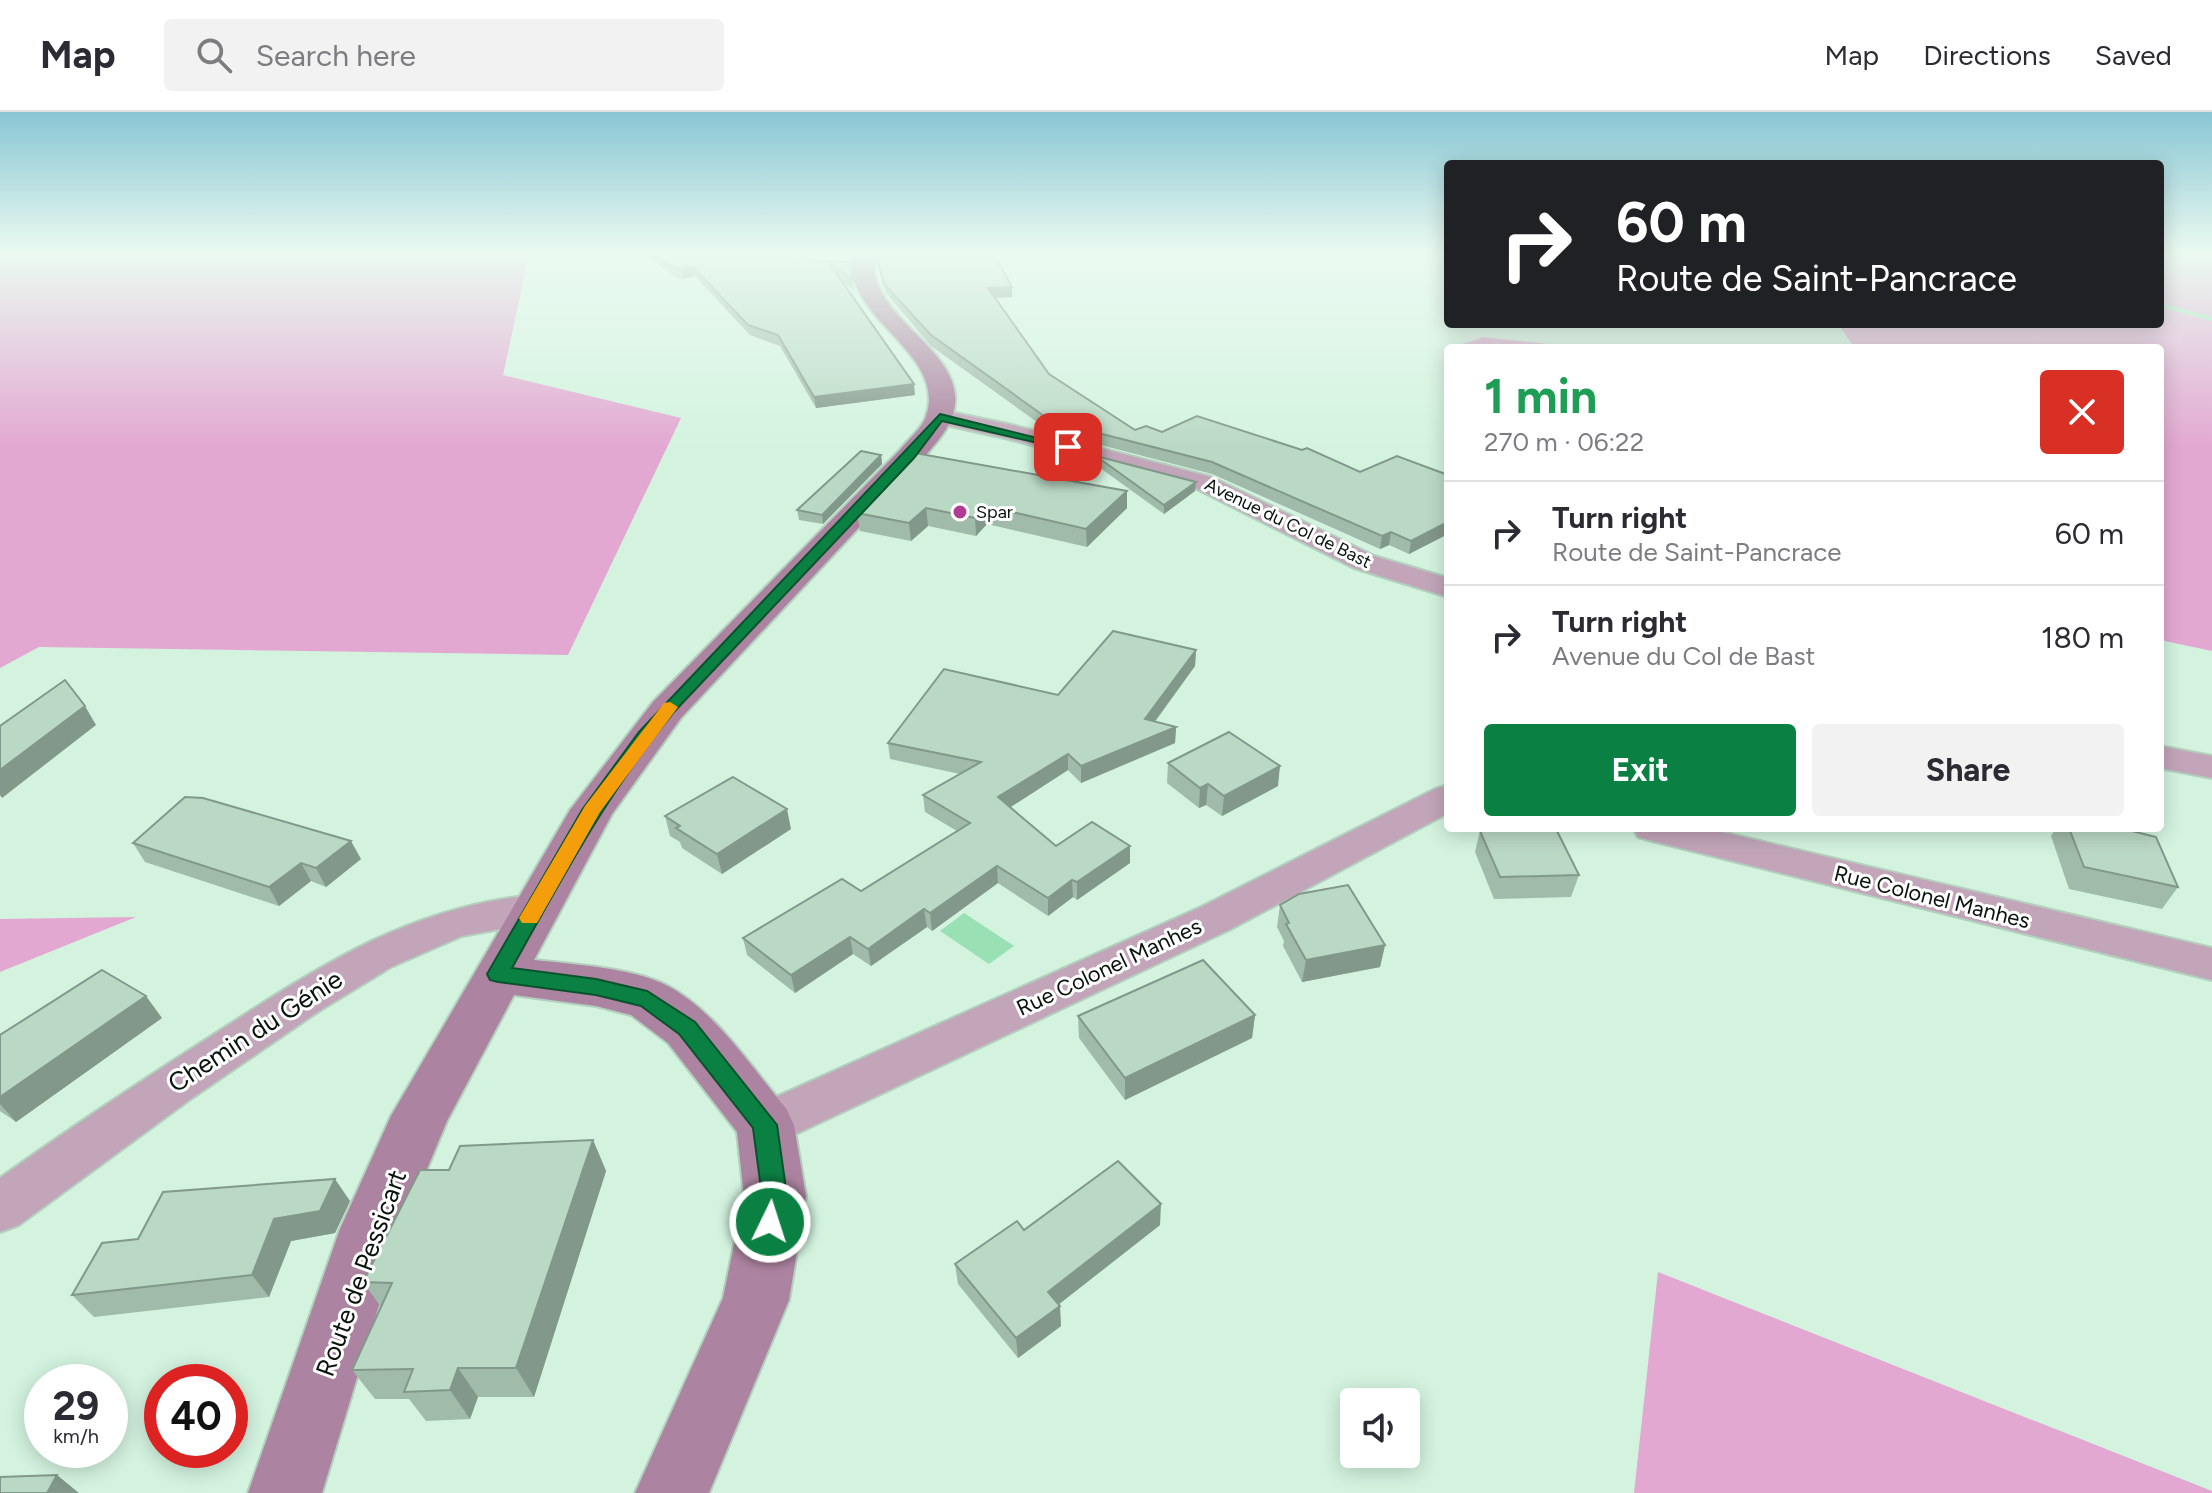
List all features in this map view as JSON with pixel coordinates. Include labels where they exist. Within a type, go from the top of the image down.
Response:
[{"type":"street","points":[[890,318],[928,361],[938,379],[944,399],[940,417]]},
{"type":"street","name":"Avenue du Col de Bast","points":[[940,417],[1008,431],[1202,482],[1364,562],[1444,587]]},
{"type":"street","name":"Route de Pessicart","points":[[285,1493],[371,1229],[420,1116],[592,810],[667,710],[910,456],[940,417]]},
{"type":"street","points":[[2164,758],[2212,767]]},
{"type":"street","name":"Rue Colonel Manhes","points":[[765,1125],[1216,918],[1444,799]]},
{"type":"street","name":"Rue Colonel Manhes","points":[[1668,832],[2212,964]]},
{"type":"street","name":"Chemin du Génie","points":[[0,1208],[119,1121],[360,962],[460,921],[504,910],[534,910]]},
{"type":"street","points":[[498,974],[596,987],[647,999],[687,1028],[765,1125],[775,1196],[756,1300],[672,1493]]},
{"type":"shaded area","points":[[0,318],[515,318],[503,375],[681,418],[568,655],[39,647],[0,668]]},
{"type":"shaded area","points":[[2164,318],[2212,318],[2212,651],[2164,641],[2164,344],[1852,344],[1841,328],[2164,328]]},
{"type":"shaded area","points":[[1483,337],[1547,344],[1463,344]]},
{"type":"shaded area","points":[[964,913],[1014,946],[989,964],[940,931]]},
{"type":"shaded area","points":[[136,917],[0,972],[0,919]]},
{"type":"shaded area","points":[[1658,1272],[2212,1491],[2212,1493],[1634,1493]]},
{"type":"building","points":[[742,318],[868,318],[914,384],[814,397],[778,335],[748,325]]},
{"type":"building","points":[[916,318],[1010,318],[1049,374],[1135,430],[1146,426],[1162,432],[1197,416],[1302,450],[1307,448],[1360,472],[1397,456],[1444,474],[1444,524],[1411,541],[1391,532],[1382,536],[1212,462],[1051,421],[931,335]]},
{"type":"building","points":[[861,451],[881,455],[822,515],[797,510]]},
{"type":"building","points":[[915,453],[1127,491],[1086,529],[986,506],[975,518],[926,508],[909,523],[857,513]]},
{"type":"building","points":[[1096,456],[1196,482],[1164,505]]},
{"type":"building","points":[[1113,631],[1196,650],[1145,719],[1176,727],[1081,766],[1068,754],[998,797],[1056,846],[1092,822],[1130,846],[1048,898],[997,866],[930,913],[924,909],[868,949],[850,937],[791,975],[743,938],[842,879],[861,891],[970,823],[923,795],[981,762],[888,743],[944,669],[1058,695]]},
{"type":"building","points":[[65,680],[85,706],[0,770],[0,726]]},
{"type":"building","points":[[1229,732],[1280,766],[1224,796],[1208,784],[1200,788],[1168,763]]},
{"type":"building","points":[[733,777],[787,809],[717,854],[676,828],[680,826],[665,816]]},
{"type":"building","points":[[185,797],[203,798],[351,841],[316,868],[301,863],[269,887],[133,843]]},
{"type":"building","points":[[1480,832],[1558,832],[1579,875],[1500,877]]},
{"type":"building","points":[[2071,832],[2136,832],[2156,837],[2178,887],[2084,867]]},
{"type":"building","points":[[1348,885],[1385,945],[1306,960],[1286,924],[1289,923],[1280,905],[1299,894]]},
{"type":"building","points":[[1203,960],[1255,1015],[1125,1078],[1078,1016]]},
{"type":"building","points":[[102,970],[146,996],[0,1097],[0,1035]]},
{"type":"building","points":[[593,1140],[516,1368],[458,1368],[450,1390],[404,1392],[413,1369],[352,1370],[392,1283],[363,1282],[420,1170],[449,1170],[460,1146]]},
{"type":"building","points":[[1118,1161],[1161,1204],[1048,1292],[1060,1306],[1016,1338],[955,1264],[1017,1221],[1024,1230]]},
{"type":"building","points":[[335,1179],[320,1211],[274,1219],[252,1275],[72,1295],[102,1243],[138,1239],[163,1192]]},
{"type":"building","points":[[57,1475],[47,1493],[0,1493],[0,1477]]},
{"type":"slow traffic","points":[[530,918],[592,810],[645,736],[670,707]]},
{"type":"place","name":"Spar","points":[[960,512]]},
{"type":"route","points":[[770,1222],[775,1196],[765,1125],[687,1028],[647,999],[596,987],[498,974],[592,810],[645,736],[910,456],[940,417],[1068,447]]}]
